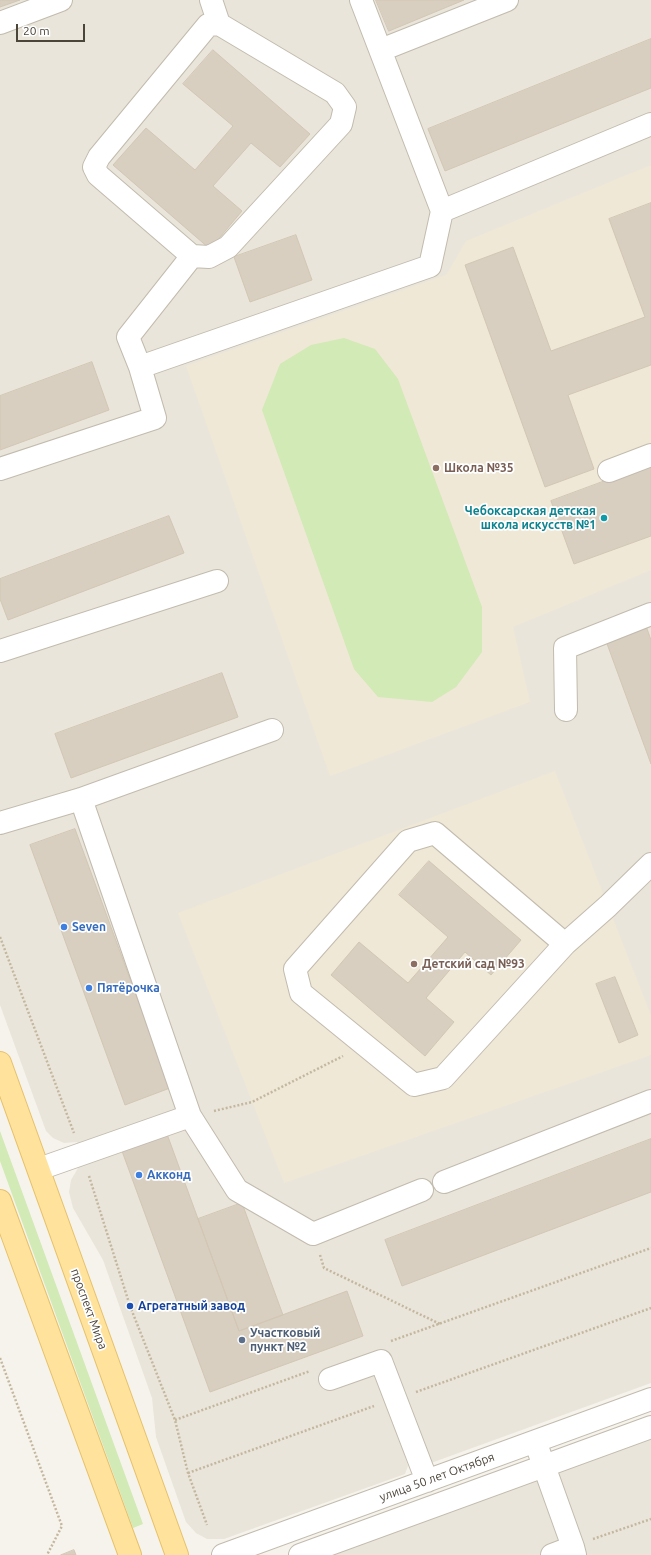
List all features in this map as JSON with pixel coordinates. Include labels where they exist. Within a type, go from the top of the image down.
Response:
[{"type":"main road","name":"проспект Мира","points":[[0,1063],[177,1555]]},
{"type":"main road","points":[[0,1201],[130,1555]]},
{"type":"street","points":[[0,23],[61,0]]},
{"type":"street","points":[[211,0],[219,24]]},
{"type":"street","points":[[140,367],[430,266],[442,210],[361,0]]},
{"type":"street","points":[[381,50],[507,0]]},
{"type":"street","points":[[219,24],[335,93],[345,107],[340,124],[228,247],[209,256],[192,256],[98,175],[94,167],[99,157],[208,25],[219,24]]},
{"type":"street","points":[[442,210],[651,124]]},
{"type":"street","points":[[0,469],[155,418],[140,367],[128,337],[192,256]]},
{"type":"street","points":[[609,471],[651,455]]},
{"type":"street","points":[[0,650],[217,581]]},
{"type":"street","points":[[566,710],[565,648],[651,614]]},
{"type":"street","points":[[0,823],[80,799],[272,730]]},
{"type":"street","points":[[80,799],[190,1116],[237,1190],[313,1234],[422,1190]]},
{"type":"street","points":[[565,944],[436,833],[408,841],[295,969],[301,993],[414,1086],[443,1078],[565,944],[608,906],[651,864]]},
{"type":"street","points":[[444,1182],[651,1101]]},
{"type":"street","points":[[39,1169],[190,1116]]},
{"type":"street","points":[[322,1374],[381,1362],[427,1481]]},
{"type":"street","name":"улица 50 лет Октября","points":[[223,1555],[651,1400]]},
{"type":"street","points":[[300,1555],[651,1427]]},
{"type":"street","points":[[536,1442],[574,1551],[552,1555]]},
{"type":"path","points":[[0,937],[74,1134]]},
{"type":"path","points":[[190,1116],[252,1102],[364,1044]]},
{"type":"path","points":[[87,1170],[130,1306],[174,1420],[188,1472],[207,1525]]},
{"type":"path","points":[[313,1234],[324,1268],[440,1324]]},
{"type":"path","points":[[388,1343],[651,1248]]},
{"type":"path","points":[[411,1393],[651,1308]]},
{"type":"path","points":[[0,1358],[62,1526],[47,1555]]},
{"type":"path","points":[[174,1420],[322,1374]]},
{"type":"path","points":[[188,1472],[380,1404]]},
{"type":"path","points":[[574,1551],[651,1519]]},
{"type":"shaded area","points":[[0,0],[651,0],[651,1383],[431,1463],[388,1402],[408,1466],[405,1474],[224,1539],[207,1539],[196,1533],[186,1522],[156,1437],[152,1398],[103,1260],[73,1208],[69,1192],[71,1180],[78,1168],[84,1162],[77,1142],[64,1143],[53,1138],[46,1131],[0,1005]]},
{"type":"shaded area","name":"Школа №35","points":[[651,165],[651,570],[513,627],[530,702],[330,776],[186,366],[446,275],[466,241]]},
{"type":"shaded area","name":"Детский сад №93","points":[[555,771],[651,1015],[651,1055],[284,1183],[178,913]]},
{"type":"shaded area","points":[[651,1435],[651,1555],[327,1555]]},
{"type":"green space","points":[[344,338],[375,349],[398,379],[482,607],[482,652],[456,687],[432,702],[378,697],[354,669],[262,410],[280,364],[311,345]]},
{"type":"green space","points":[[0,1131],[143,1524],[133,1528],[0,1161]]},
{"type":"building","points":[[0,0],[20,0],[0,7]]},
{"type":"building","points":[[376,0],[464,0],[389,31]]},
{"type":"building","points":[[651,39],[651,88],[445,171],[428,129]]},
{"type":"building","points":[[213,50],[310,134],[280,167],[251,143],[213,186],[242,211],[210,249],[113,165],[146,128],[195,170],[233,126],[183,84]]},
{"type":"building","points":[[651,203],[651,365],[568,395],[594,469],[545,487],[465,265],[513,247],[551,351],[645,317],[609,219]]},
{"type":"building","points":[[296,235],[312,280],[250,302],[234,257]]},
{"type":"building","points":[[92,362],[109,410],[0,450],[0,396]]},
{"type":"building","name":"Чебоксарская детская школа искусств №1","points":[[651,464],[651,536],[574,564],[551,501]]},
{"type":"building","points":[[169,516],[184,553],[8,620],[0,599],[0,579]]},
{"type":"building","points":[[646,626],[651,640],[651,764],[606,641]]},
{"type":"building","points":[[222,673],[238,717],[71,778],[55,734]]},
{"type":"building","points":[[75,829],[170,1088],[125,1105],[30,845]]},
{"type":"building","points":[[429,861],[521,940],[491,975],[465,952],[426,998],[454,1022],[425,1056],[331,975],[359,942],[408,983],[448,937],[399,895]]},
{"type":"building","points":[[615,977],[638,1035],[619,1043],[596,984]]},
{"type":"building","points":[[167,1134],[239,1331],[347,1291],[363,1336],[210,1392],[122,1151]]},
{"type":"building","points":[[651,1139],[651,1192],[402,1286],[385,1240]]},
{"type":"building","points":[[242,1203],[283,1315],[239,1331],[198,1219]]},
{"type":"building","points":[[74,1550],[76,1555],[61,1555]]},
{"type":"place","name":"Школа №35","points":[[436,468]]},
{"type":"place","name":"Чебоксарская детская школа искусств №1","points":[[604,518]]},
{"type":"place","name":"Seven","points":[[64,927]]},
{"type":"place","name":"Детский сад №93","points":[[414,964]]},
{"type":"place","name":"Пятёрочка","points":[[89,988]]},
{"type":"place","name":"Акконд","points":[[139,1175]]},
{"type":"place","name":"Агрегатный завод","points":[[130,1306]]},
{"type":"place","name":"Участковый пункт №2","points":[[242,1340]]}]
